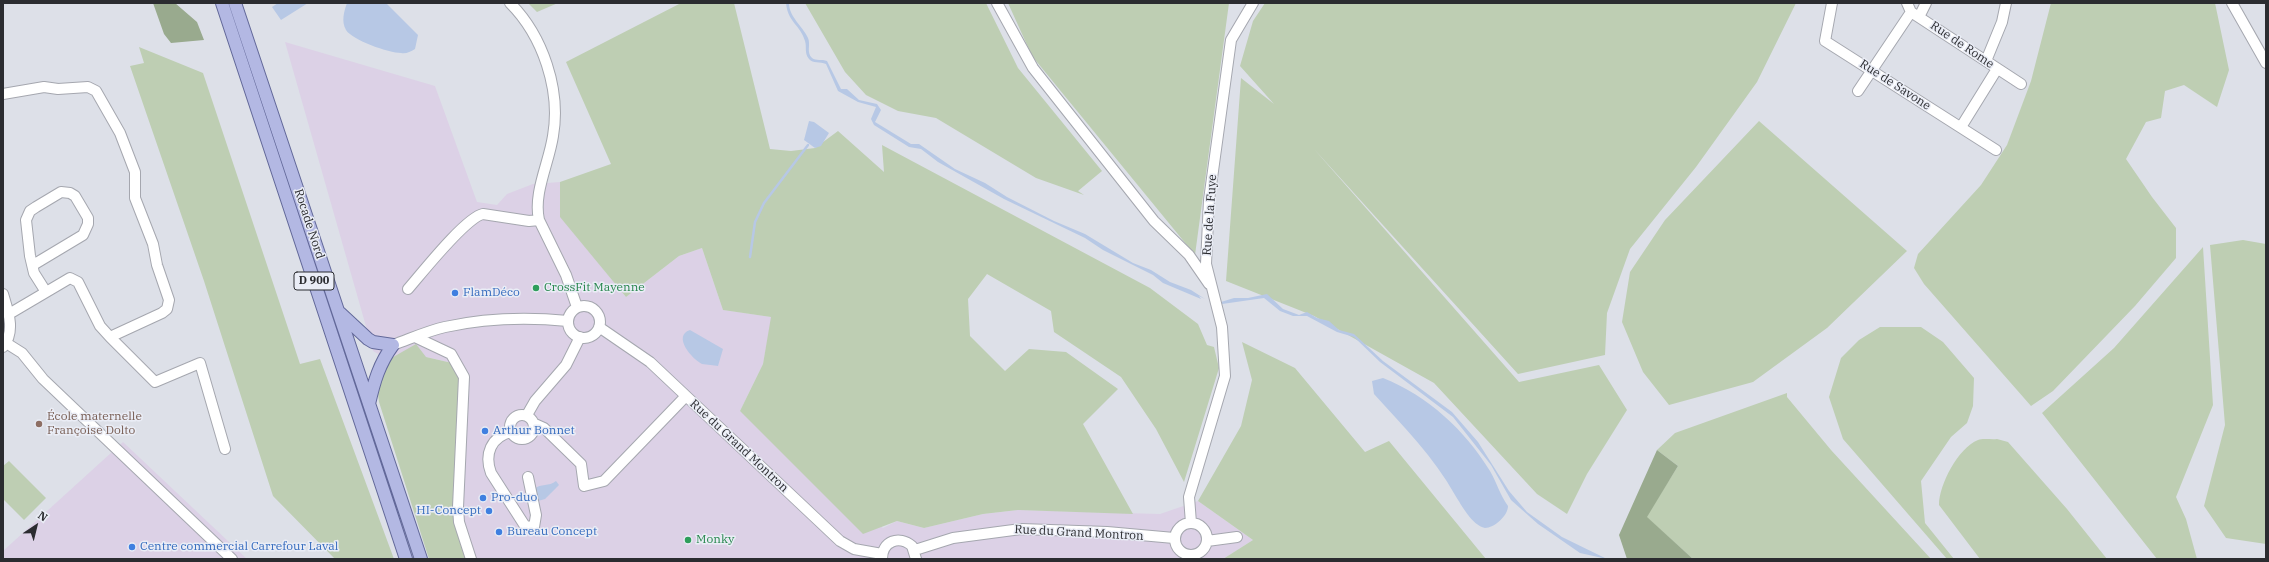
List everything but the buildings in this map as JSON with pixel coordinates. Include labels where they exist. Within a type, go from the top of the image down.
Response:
[{"type":"main road","name":"Rocade Nord","points":[[222,3],[406,559]]},
{"type":"main road","name":"Rocade Nord","points":[[234,3],[421,559]]},
{"type":"main road","points":[[336,309],[368,339],[373,342],[393,345],[383,358],[375,378],[369,404]]},
{"type":"street","points":[[510,3],[530,30],[543,54],[552,79],[554,108],[553,135],[537,205],[538,220],[566,275],[577,307]]},
{"type":"street","points":[[997,3],[1033,68],[1154,221],[1189,255],[1212,288]]},
{"type":"street","name":"Rue de la Fuye","points":[[1191,523],[1190,497],[1225,376],[1222,327],[1206,264],[1209,200],[1231,40],[1253,3]]},
{"type":"street","name":"Rue de Savone","points":[[1832,3],[1825,41],[1996,150]]},
{"type":"street","points":[[1858,91],[1912,10],[1926,3]]},
{"type":"street","points":[[1986,61],[2002,22],[2006,3]]},
{"type":"street","points":[[2232,3],[2266,63]]},
{"type":"street","name":"Rue de Rome","points":[[1912,10],[2022,84]]},
{"type":"street","points":[[1961,127],[1998,69]]},
{"type":"street","points":[[3,94],[44,87],[58,89],[93,88],[120,133],[135,172],[135,198],[153,244],[157,265],[169,300],[167,309],[162,313],[110,337]]},
{"type":"street","points":[[33,265],[83,235],[88,224],[88,218],[75,196],[70,192],[61,192],[36,207],[28,215],[26,220],[34,273],[46,292]]},
{"type":"street","points":[[408,289],[460,231],[477,215],[483,214],[538,220]]},
{"type":"street","points":[[9,314],[70,278],[75,279],[78,282],[100,326],[155,382],[200,363],[225,450]]},
{"type":"street","points":[[3,294],[9,314],[10,325],[4,344],[22,353],[43,379],[232,559]]},
{"type":"street","points":[[582,305],[593,308],[599,316],[599,327],[594,335],[580,337],[571,331],[568,321],[570,312],[577,307],[582,305]]},
{"type":"street","points":[[393,345],[445,327],[510,318],[568,321]]},
{"type":"street","name":"Rue du Grand Montron","points":[[599,327],[650,362],[840,542],[854,549],[882,557]]},
{"type":"street","points":[[415,337],[451,354],[464,377],[458,507],[459,522],[471,559]]},
{"type":"street","points":[[528,415],[534,402],[566,365],[580,337]]},
{"type":"street","points":[[528,415],[535,424],[544,428],[580,464],[584,486],[604,481],[686,396]]},
{"type":"street","points":[[528,415],[520,415],[513,419],[510,426],[511,432],[517,438],[528,438],[534,432],[535,424]]},
{"type":"street","points":[[511,432],[503,434],[496,440],[487,454],[488,464],[525,526],[534,527],[536,515],[528,477]]},
{"type":"street","points":[[1191,523],[1196,524],[1204,530],[1207,541],[1203,550],[1188,557],[1177,548],[1174,538],[1178,529],[1191,523]]},
{"type":"street","name":"Rue du Grand Montron","points":[[916,555],[954,538],[1021,529],[1108,532],[1174,538]]},
{"type":"street","points":[[1207,541],[1237,537]]},
{"type":"street","points":[[882,557],[887,545],[897,540],[908,542],[916,555]]},
{"type":"shaded area","points":[[285,42],[435,86],[477,202],[497,205],[507,194],[533,184],[560,182],[561,217],[626,297],[679,256],[702,248],[723,310],[772,317],[763,364],[740,411],[883,528],[897,521],[924,528],[983,514],[1018,510],[1160,514],[1198,501],[1253,540],[1223,559],[466,559],[452,363],[426,357],[388,360],[373,351]]},
{"type":"shaded area","points":[[123,442],[247,559],[3,559],[3,551]]},
{"type":"green space","points":[[153,3],[175,3],[197,22],[204,40],[171,43],[164,34]]},
{"type":"green space","points":[[528,3],[558,3],[537,12]]},
{"type":"green space","points":[[681,3],[734,3],[770,149],[791,151],[815,148],[838,131],[884,172],[882,145],[1150,288],[1198,324],[1207,345],[1214,347],[1219,368],[1184,482],[1156,429],[1121,377],[1054,332],[1051,311],[987,274],[968,299],[970,336],[1005,371],[1029,349],[1066,352],[1118,389],[1083,424],[1133,514],[1018,510],[983,514],[924,528],[897,521],[863,534],[740,411],[763,364],[771,317],[723,310],[702,248],[679,256],[626,297],[560,217],[560,182],[611,164],[566,62]]},
{"type":"green space","points":[[805,3],[986,3],[1018,68],[1102,171],[1078,191],[1084,195],[1036,178],[936,118],[898,111],[866,95],[845,72]]},
{"type":"green space","points":[[1008,3],[1229,3],[1195,255],[1032,56]]},
{"type":"green space","points":[[1265,3],[1796,3],[1757,82],[1696,167],[1630,249],[1607,313],[1605,355],[1518,374],[1314,149],[1519,382],[1599,365],[1627,410],[1587,474],[1567,514],[1537,494],[1434,383],[1314,316],[1226,281],[1241,78],[1274,104],[1240,66],[1253,21]]},
{"type":"green space","points":[[2051,3],[2215,3],[2229,70],[2217,107],[2184,85],[2165,91],[2161,118],[2146,122],[2126,159],[2152,197],[2176,228],[2176,258],[2135,306],[2053,391],[2031,406],[1924,284],[1914,268],[1918,254],[1981,185],[2007,145],[2031,81]]},
{"type":"green space","points":[[139,47],[203,73],[300,364],[320,359],[394,559],[335,559],[273,496],[204,281],[130,66],[144,63]]},
{"type":"green space","points":[[1759,121],[1907,251],[1827,328],[1753,382],[1669,405],[1643,372],[1622,322],[1630,272],[1665,220]]},
{"type":"green space","points":[[2243,240],[2266,244],[2266,544],[2226,538],[2204,506],[2225,425],[2210,245]]},
{"type":"green space","points":[[2203,247],[2213,405],[2176,497],[2186,519],[2197,559],[2157,559],[2042,413],[2114,348]]},
{"type":"green space","points":[[1880,327],[1921,327],[1943,342],[1974,378],[1973,406],[1967,423],[1951,437],[1921,481],[1925,523],[1954,559],[1947,559],[1843,439],[1829,397],[1841,358],[1859,340]]},
{"type":"green space","points":[[1242,342],[1295,368],[1365,452],[1389,441],[1486,559],[1223,559],[1253,540],[1198,501],[1241,426],[1252,380]]},
{"type":"green space","points":[[416,344],[426,357],[452,363],[459,375],[454,508],[466,559],[429,559],[379,402],[377,387],[388,360]]},
{"type":"green space","points":[[1787,393],[1787,397],[1831,450],[1931,559],[1693,559],[1646,517],[1678,466],[1657,450],[1675,433]]},
{"type":"green space","points":[[1997,439],[2008,442],[2067,509],[2107,559],[1980,559],[1939,505],[1940,497],[1942,488],[1951,468],[1963,451],[1978,440]]},
{"type":"green space","points":[[1657,450],[1678,466],[1647,517],[1693,559],[1627,559],[1619,535]]},
{"type":"green space","points":[[9,461],[46,498],[24,520],[3,499],[3,466]]},
{"type":"water","points":[[278,3],[308,3],[281,20],[272,7]]},
{"type":"water","points":[[347,3],[386,3],[418,35],[415,49],[405,53],[388,51],[355,38],[344,27],[343,20]]},
{"type":"water","points":[[786,3],[789,3],[793,17],[808,38],[810,56],[815,59],[827,61],[841,89],[847,89],[859,100],[877,104],[881,110],[875,122],[911,144],[919,144],[955,169],[985,183],[1007,197],[1054,221],[1085,234],[1133,263],[1151,270],[1170,282],[1191,290],[1205,299],[1199,296],[1201,299],[1163,283],[1153,275],[1103,250],[1085,238],[1004,199],[938,162],[921,149],[909,147],[874,125],[871,119],[876,107],[858,102],[838,91],[826,64],[811,61],[809,59],[803,35],[789,15]]},
{"type":"water","points":[[809,121],[814,122],[829,133],[821,146],[815,148],[804,140]]},
{"type":"water","points":[[1267,294],[1283,309],[1299,315],[1307,312],[1317,318],[1329,321],[1339,330],[1354,334],[1383,361],[1452,412],[1478,442],[1509,491],[1527,512],[1562,537],[1607,559],[1580,553],[1538,524],[1511,500],[1491,465],[1453,417],[1380,362],[1354,337],[1337,332],[1307,316],[1293,316],[1280,311],[1264,298],[1222,304],[1221,302],[1234,298],[1248,298]]},
{"type":"water","points":[[690,330],[723,349],[718,366],[702,364],[689,353],[683,342],[683,337],[685,333]]},
{"type":"water","points":[[1383,378],[1415,394],[1430,405],[1457,428],[1469,442],[1490,471],[1508,506],[1506,514],[1500,521],[1485,528],[1480,526],[1472,519],[1428,455],[1374,394],[1372,381]]},
{"type":"water","points":[[556,481],[559,485],[545,499],[538,501],[534,489]]},
{"type":"waterway","points":[[750,257],[755,222],[764,203],[808,145]]},
{"type":"place","name":"CrossFit Mayenne","points":[[536,288]]},
{"type":"place","name":"FlamDéco","points":[[455,293]]},
{"type":"place","name":"École maternelle Françoise Dolto","points":[[39,424]]},
{"type":"place","name":"Arthur Bonnet","points":[[485,431]]},
{"type":"place","name":"Pro-duo","points":[[483,498]]},
{"type":"place","name":"HI-Concept","points":[[489,511]]},
{"type":"place","name":"Bureau Concept","points":[[499,532]]},
{"type":"place","name":"Monky","points":[[688,540]]},
{"type":"place","name":"Centre commercial Carrefour Laval","points":[[132,547]]}]
